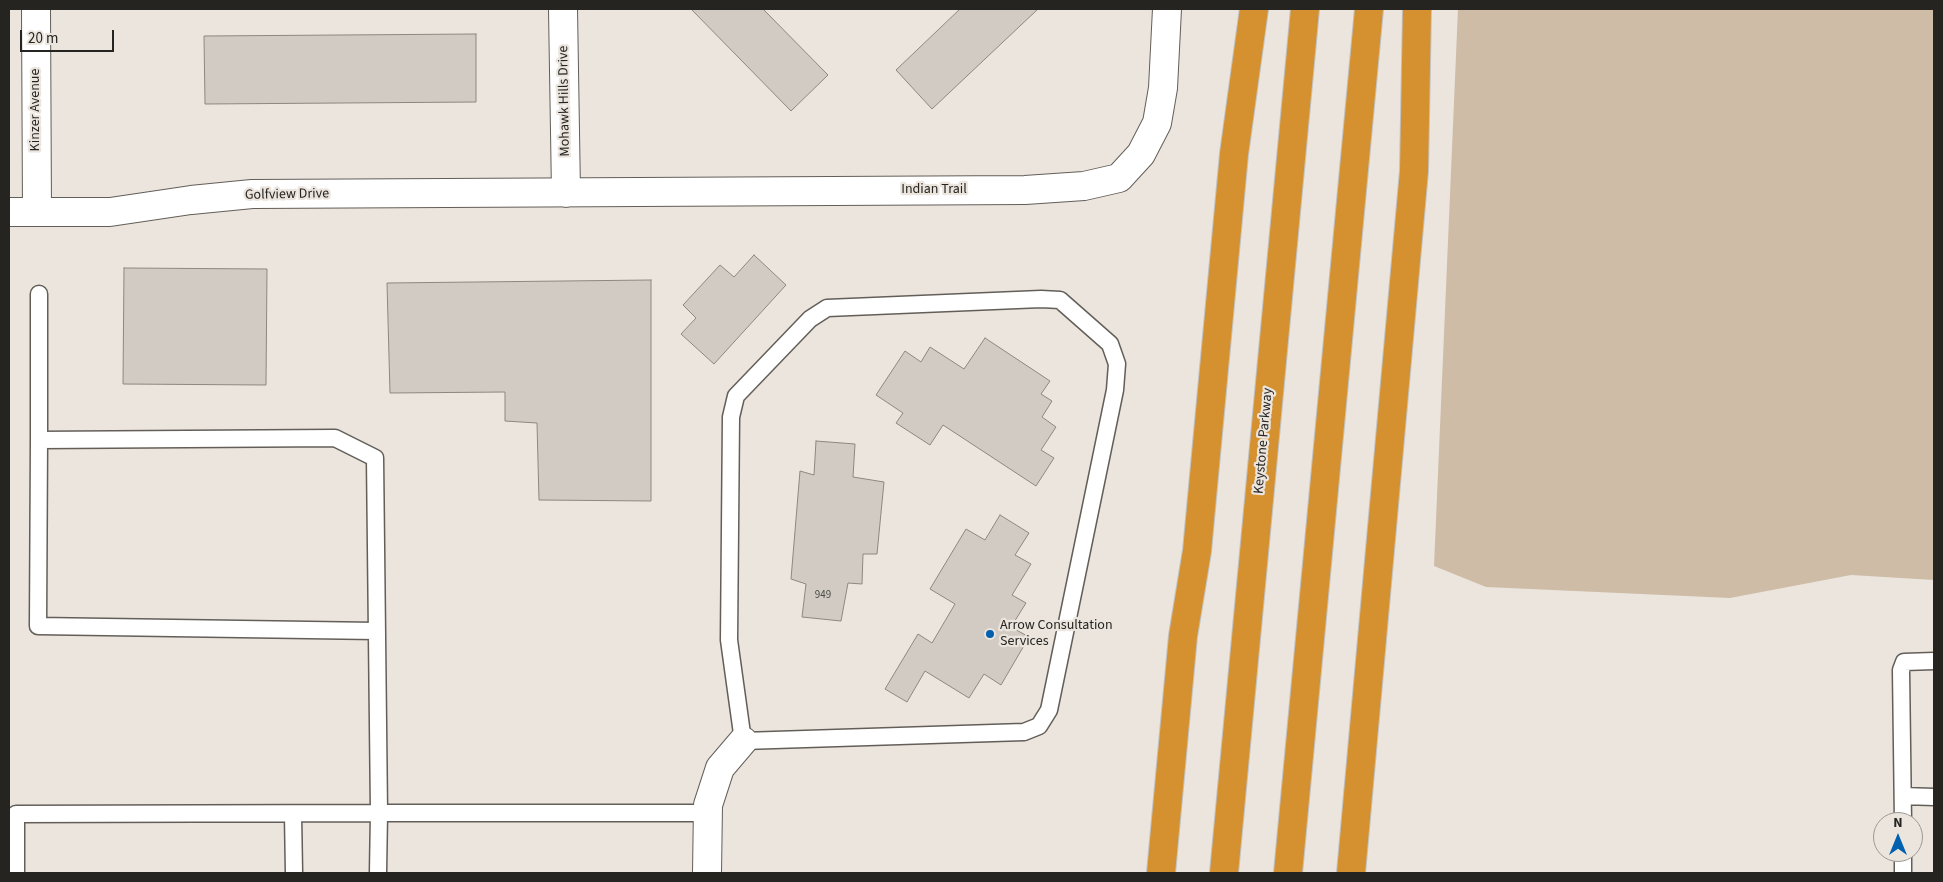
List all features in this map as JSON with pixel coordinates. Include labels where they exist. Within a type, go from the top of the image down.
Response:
[{"type":"highway","points":[[1161,873],[1183,636],[1197,551],[1234,154],[1254,9]]},
{"type":"highway","name":"Keystone Parkway","points":[[1224,873],[1305,9]]},
{"type":"highway","points":[[1288,873],[1369,9]]},
{"type":"highway","points":[[1351,873],[1414,171],[1417,9]]},
{"type":"street","name":"Kinzer Avenue","points":[[36,9],[36,212]]},
{"type":"street","name":"Mohawk Hills Drive","points":[[564,9],[566,193]]},
{"type":"street","name":"Indian Trail","points":[[566,193],[1025,190],[1084,186],[1119,178],[1141,154],[1157,123],[1163,88],[1167,9]]},
{"type":"street","name":"Golfview Drive","points":[[9,212],[110,212],[192,200],[252,194],[566,193]]},
{"type":"street","points":[[707,873],[708,805],[720,768],[744,741]]},
{"type":"lane","points":[[38,294],[38,626],[376,631]]},
{"type":"lane","points":[[1041,299],[1060,300],[1110,344],[1117,364],[1115,390],[1049,710],[1039,726],[1024,732],[744,741],[729,640],[731,417],[736,396],[810,319],[827,308],[1041,299]]},
{"type":"lane","points":[[38,440],[335,438],[375,458],[378,873]]},
{"type":"lane","points":[[1903,812],[1901,670],[1904,662],[1934,661]]},
{"type":"lane","points":[[1903,796],[1934,796]]},
{"type":"lane","points":[[16,873],[16,814],[708,813]]},
{"type":"lane","points":[[293,814],[294,873]]},
{"type":"shaded area","points":[[1458,9],[1934,9],[1934,580],[1851,575],[1730,598],[1486,587],[1434,566]]},
{"type":"building","points":[[691,9],[763,9],[828,75],[791,111]]},
{"type":"building","points":[[960,9],[1038,9],[932,109],[896,70]]},
{"type":"building","points":[[476,34],[476,102],[205,104],[204,36]]},
{"type":"building","points":[[754,255],[786,285],[714,364],[681,334],[696,318],[683,305],[720,265],[734,277]]},
{"type":"building","points":[[124,268],[267,269],[266,385],[123,384]]},
{"type":"building","points":[[651,280],[651,501],[539,500],[537,423],[505,421],[505,392],[390,393],[387,283]]},
{"type":"building","points":[[985,338],[1050,381],[1041,394],[1052,401],[1042,417],[1056,427],[1041,450],[1054,458],[1036,486],[943,425],[930,445],[896,423],[903,413],[876,395],[905,351],[921,362],[930,347],[964,369]]},
{"type":"building","points":[[816,441],[855,444],[853,477],[884,482],[877,554],[863,554],[862,584],[848,583],[841,621],[802,617],[806,584],[791,579],[800,471],[814,475]]},
{"type":"building","points":[[1000,515],[1029,533],[1015,555],[1031,564],[1012,595],[1026,603],[1011,627],[1029,637],[1001,685],[984,674],[969,698],[925,671],[907,702],[885,689],[918,634],[932,643],[955,604],[930,589],[966,529],[985,540]]},
{"type":"place","name":"Arrow Consultation Services","points":[[990,634]]}]
